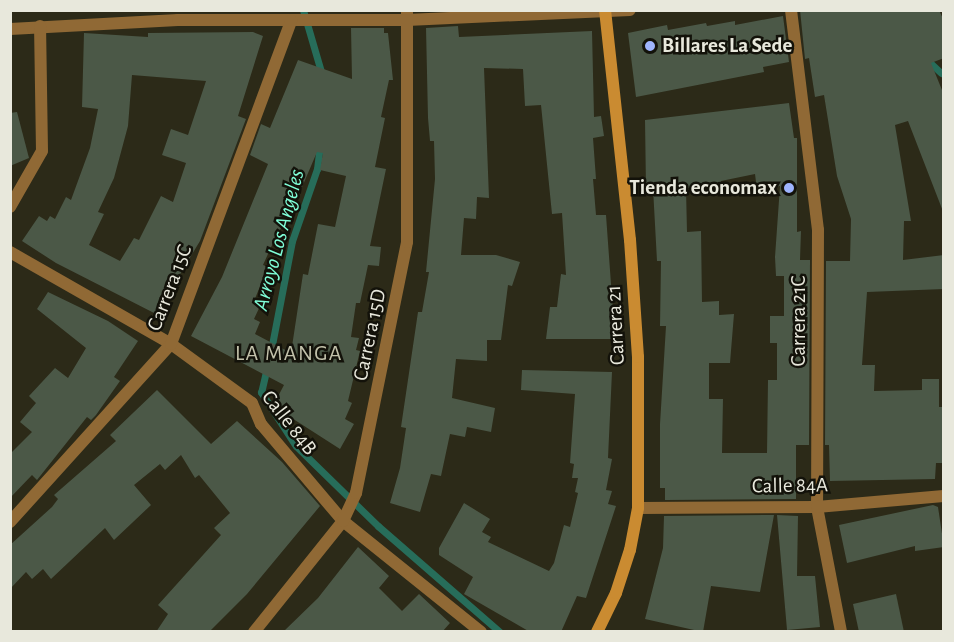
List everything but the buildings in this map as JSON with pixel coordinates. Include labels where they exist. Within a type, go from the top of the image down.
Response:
[{"type":"street","points":[[10,29],[178,20],[294,21],[407,15],[630,10]]},
{"type":"street","name":"Carrera 21C","points":[[791,10],[819,230],[817,507],[841,632]]},
{"type":"street","name":"Carrera 21","points":[[597,632],[616,593],[638,508],[638,345],[605,12]]},
{"type":"street","name":"Carrera 15D","points":[[254,632],[343,520],[356,493],[407,243],[407,15]]},
{"type":"street","name":"Carrera 15C","points":[[10,522],[171,344],[294,21]]},
{"type":"street","points":[[10,207],[42,151],[40,26]]},
{"type":"street","name":"Calle 84B","points":[[10,252],[171,344],[252,403],[261,424],[343,520],[481,632]]},
{"type":"street","name":"Calle 84A","points":[[638,508],[817,507],[944,496]]},
{"type":"waterway","name":"Arroyo Los Angeles","points":[[303,10],[322,75]]},
{"type":"waterway","points":[[925,58],[941,73]]},
{"type":"waterway","name":"Arroyo Los Angeles","points":[[271,350],[292,241],[317,169],[320,146]]},
{"type":"waterway","name":"Arroyo Los Angeles","points":[[267,367],[261,392],[296,446],[378,526],[500,632]]},
{"type":"place","name":"Billares La Sede","points":[[650,46]]},
{"type":"place","name":"Tienda economax","points":[[789,188]]},
{"type":"district","name":"LA MANGA","points":[[289,354]]}]
